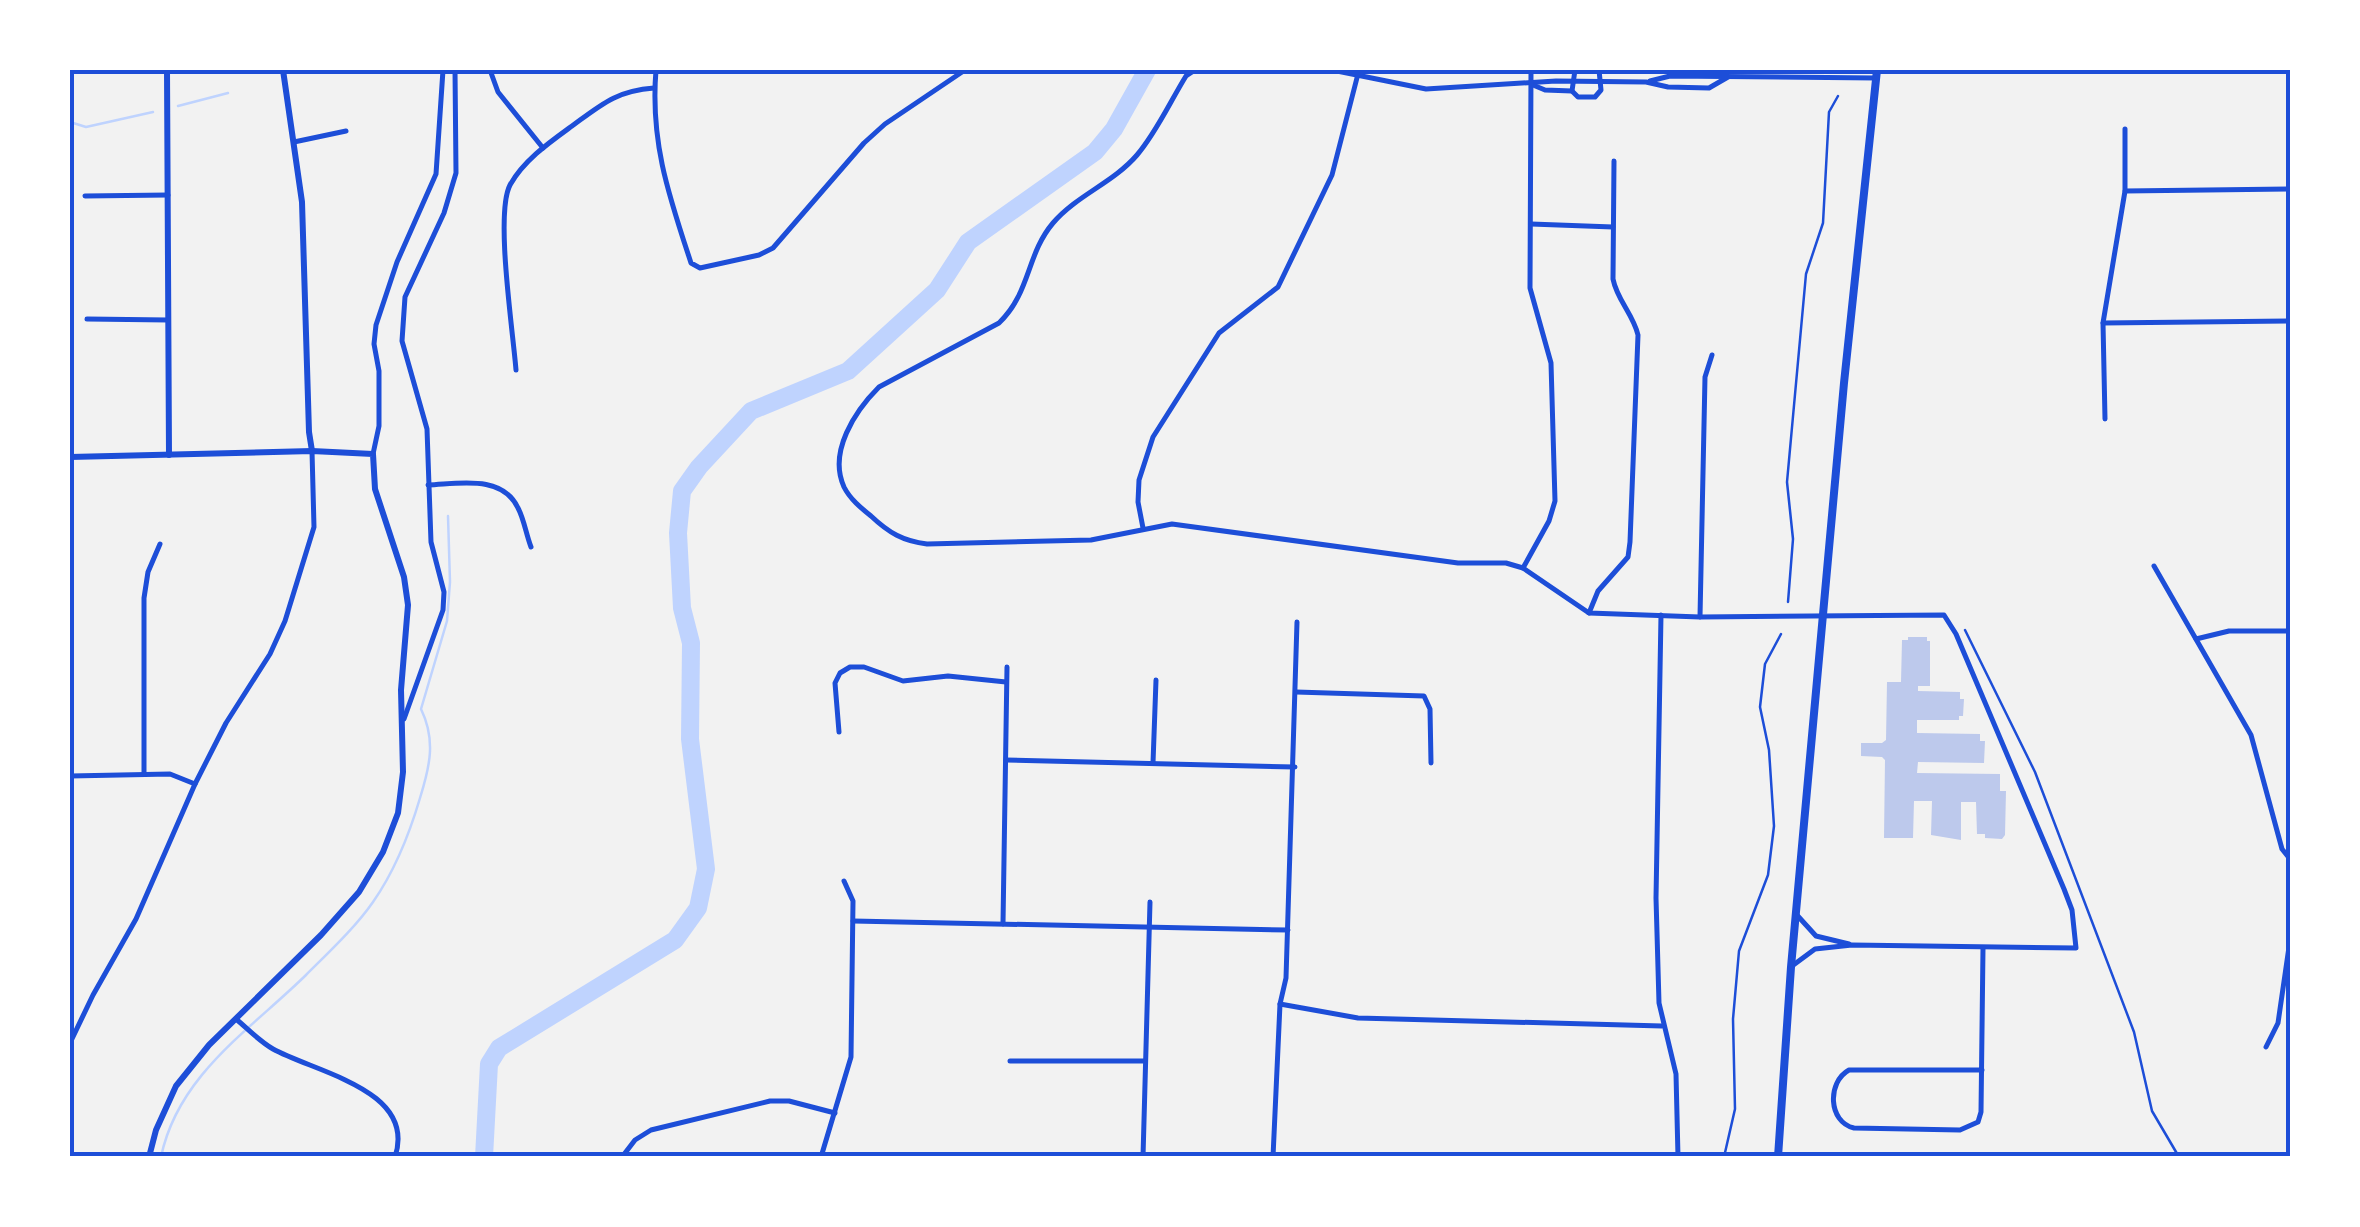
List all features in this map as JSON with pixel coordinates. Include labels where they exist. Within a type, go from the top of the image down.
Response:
[{"type":"highway","points":[[1778,1157],[1791,967],[1857,234],[1876,74]]},
{"type":"street","points":[[167,70],[170,455]]},
{"type":"street","points":[[70,1043],[136,919],[226,723],[270,654],[285,622],[314,527],[302,202],[283,70]]},
{"type":"street","points":[[149,1157],[156,1130],[176,1086],[209,1046],[321,935],[367,882],[398,813],[403,772],[401,690],[408,605],[400,564],[375,489],[373,454],[379,426],[374,344],[376,325],[397,262],[436,174],[443,70]]},
{"type":"street","points":[[402,722],[444,610],[444,592],[431,542],[426,429],[402,340],[405,297],[444,213],[456,173],[455,70]]},
{"type":"street","points":[[490,70],[498,92],[542,148]]},
{"type":"street","points":[[656,70],[656,145],[691,263],[700,268],[759,255],[773,248],[864,143],[885,124],[965,70]]},
{"type":"street","points":[[1196,70],[1186,76],[1138,155],[1074,202],[1053,224],[1032,261],[1022,297],[1011,311],[999,323],[879,387],[863,403],[840,452],[843,485],[852,500],[888,532],[927,544],[1092,540],[1172,524],[1458,563],[1506,563],[1523,568],[1589,613],[1700,617],[1944,615],[1956,634],[2064,889],[2072,910],[2076,948],[1852,945],[1814,950],[1791,967]]},
{"type":"street","points":[[1332,70],[1426,90],[1572,81],[1709,88],[1728,74]]},
{"type":"street","points":[[1523,568],[1549,521],[1555,501],[1553,379],[1530,288],[1531,70]]},
{"type":"street","points":[[1572,91],[1575,70]]},
{"type":"street","points":[[1531,84],[1545,90],[1572,91],[1578,97],[1595,97],[1601,90],[1599,70]]},
{"type":"street","points":[[1144,528],[1139,480],[1153,437],[1219,333],[1278,287],[1332,175],[1359,73]]},
{"type":"street","points":[[1646,82],[1670,76],[1876,74]]},
{"type":"street","points":[[516,370],[504,202],[517,174],[542,148],[616,95],[654,88]]},
{"type":"street","points":[[2106,419],[2104,323],[2126,191],[2125,129]]},
{"type":"street","points":[[294,142],[346,132]]},
{"type":"street","points":[[1589,613],[1598,592],[1628,558],[1630,542],[1638,335],[1616,293],[1614,161]]},
{"type":"street","points":[[2126,191],[2290,189]]},
{"type":"street","points":[[85,196],[168,195]]},
{"type":"street","points":[[1530,224],[1613,227]]},
{"type":"street","points":[[87,319],[168,320]]},
{"type":"street","points":[[2104,323],[2290,321]]},
{"type":"street","points":[[1700,617],[1706,376],[1712,354]]},
{"type":"street","points":[[70,457],[373,454]]},
{"type":"street","points":[[428,485],[483,484],[505,492],[516,504],[531,547]]},
{"type":"street","points":[[144,773],[144,590],[160,544]]},
{"type":"street","points":[[2154,566],[2251,736],[2282,850],[2290,859]]},
{"type":"street","points":[[1661,616],[1656,898],[1662,1026],[1676,1074],[1678,1157]]},
{"type":"street","points":[[1273,1157],[1280,1004],[1286,978],[1297,622]]},
{"type":"street","points":[[2196,639],[2229,631],[2290,630]]},
{"type":"street","points":[[839,732],[835,683],[840,673],[850,667],[903,681],[948,676],[1006,682]]},
{"type":"street","points":[[1003,924],[1008,667]]},
{"type":"street","points":[[1153,763],[1156,680]]},
{"type":"street","points":[[1296,692],[1424,696],[1430,708],[1430,763]]},
{"type":"street","points":[[1006,760],[1295,767]]},
{"type":"street","points":[[70,776],[170,774],[195,784]]},
{"type":"street","points":[[821,1157],[851,1057],[852,896],[844,881]]},
{"type":"street","points":[[1143,1157],[1150,902]]},
{"type":"street","points":[[1796,914],[1816,936],[1852,945]]},
{"type":"street","points":[[853,922],[1288,930]]},
{"type":"street","points":[[2266,1047],[2278,1024],[2290,940]]},
{"type":"street","points":[[1982,1070],[1853,1068],[1838,1077],[1838,1120],[1850,1128],[1960,1130],[1975,1124],[1981,1112],[1982,1070],[1983,948]]},
{"type":"street","points":[[1280,1004],[1358,1018],[1662,1026]]},
{"type":"street","points":[[236,1019],[273,1049],[378,1098],[393,1114],[400,1137],[396,1157]]},
{"type":"street","points":[[1010,1061],[1145,1061]]},
{"type":"street","points":[[622,1157],[635,1140],[651,1130],[770,1101],[788,1101],[835,1113]]},
{"type":"path","points":[[1788,602],[1792,538],[1787,482],[1806,274],[1823,222],[1829,112],[1838,96]]},
{"type":"path","points":[[1964,630],[2036,772],[2134,1032],[2152,1112],[2179,1157]]},
{"type":"path","points":[[1724,1157],[1735,1110],[1733,1019],[1739,951],[1768,876],[1774,826],[1760,706],[1765,664],[1780,634]]},
{"type":"building","points":[[1927,637],[1930,641],[1930,686],[1918,686],[1918,691],[1960,692],[1960,699],[1964,699],[1959,720],[1917,720],[1917,733],[1980,734],[1980,741],[1985,741],[1984,763],[1918,762],[1917,773],[2000,774],[2000,791],[2006,791],[2002,839],[1977,834],[1976,802],[1961,802],[1961,840],[1931,835],[1932,801],[1914,801],[1913,838],[1884,838],[1885,760],[1861,756],[1861,743],[1886,740],[1887,682],[1901,682],[1902,640]]},
{"type":"waterway","points":[[484,1157],[489,1064],[499,1048],[675,940],[698,908],[706,869],[690,739],[691,643],[682,608],[678,533],[682,491],[751,411],[848,371],[937,290],[968,242],[1095,152],[1114,129],[1147,70]]},
{"type":"waterway","points":[[178,106],[228,93]]},
{"type":"waterway","points":[[70,122],[86,127],[153,112]]},
{"type":"waterway","points":[[161,1157],[170,1128],[200,1078],[350,931],[381,890],[401,852],[429,764],[429,731],[421,709],[447,621],[448,516]]}]
